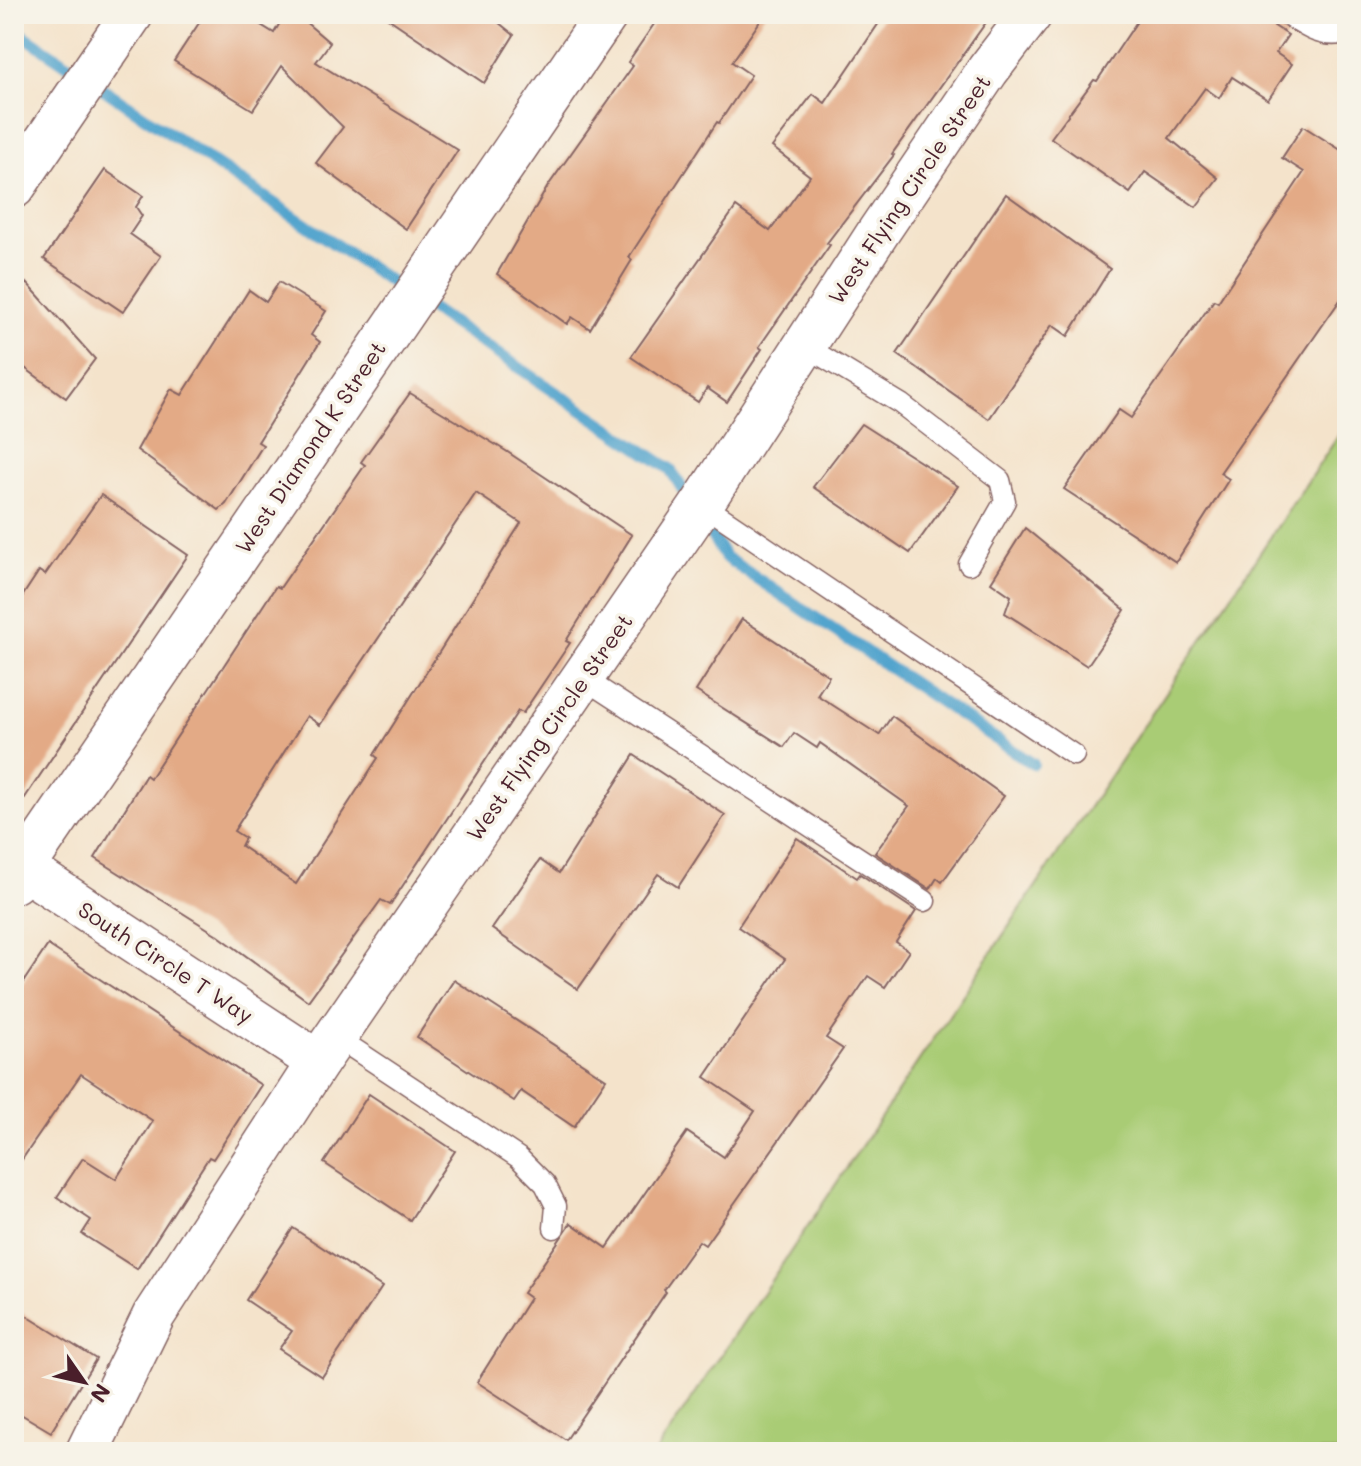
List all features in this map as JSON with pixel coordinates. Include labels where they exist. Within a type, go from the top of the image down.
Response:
[{"type":"street","points":[[14,187],[132,14]]},
{"type":"street","name":"West Diamond K Street","points":[[17,871],[607,14]]},
{"type":"street","name":"West Flying Circle Street","points":[[87,1452],[154,1315],[327,1049],[702,504],[988,70],[1031,14]]},
{"type":"street","name":"South Circle T Way","points":[[17,871],[327,1049]]},
{"type":"lane","points":[[1286,14],[1316,33],[1334,36],[1347,33]]},
{"type":"lane","points":[[805,346],[901,404],[1000,480],[1005,501],[969,564]]},
{"type":"lane","points":[[702,504],[1074,755]]},
{"type":"lane","points":[[583,678],[925,901]]},
{"type":"lane","points":[[327,1049],[519,1158],[545,1184],[556,1206],[554,1228]]},
{"type":"green space","points":[[1347,423],[1347,1452],[656,1452]]},
{"type":"building","points":[[205,14],[243,14],[274,33],[285,14],[296,14],[330,43],[316,62],[458,150],[406,229],[316,163],[343,127],[282,66],[253,110],[174,61]]},
{"type":"building","points":[[382,14],[488,14],[514,35],[484,83]]},
{"type":"building","points":[[661,14],[765,14],[732,62],[751,75],[629,257],[632,260],[590,329],[572,317],[567,324],[497,274],[548,186],[633,66],[628,62]]},
{"type":"building","points":[[885,14],[992,14],[894,155],[827,243],[830,245],[759,347],[762,349],[727,402],[707,388],[698,402],[631,357],[736,207],[770,231],[810,176],[772,147],[813,94],[825,103]]},
{"type":"building","points":[[1142,14],[1256,14],[1288,35],[1276,53],[1292,64],[1268,100],[1232,77],[1219,98],[1205,88],[1169,138],[1218,178],[1196,207],[1145,172],[1130,193],[1051,138],[1094,80],[1097,81]]},
{"type":"building","points":[[1303,126],[1347,154],[1347,290],[1220,473],[1229,479],[1176,562],[1064,489],[1119,410],[1131,418],[1214,300],[1218,302],[1304,172],[1282,158]]},
{"type":"building","points":[[105,170],[143,196],[136,207],[142,216],[130,234],[161,256],[123,312],[44,259]]},
{"type":"building","points":[[1006,194],[1110,269],[1068,336],[1052,325],[989,419],[897,354]]},
{"type":"building","points":[[279,282],[326,311],[311,335],[320,342],[258,442],[263,445],[226,504],[219,510],[137,450],[171,389],[182,395],[249,290],[266,302]]},
{"type":"building","points":[[27,283],[95,359],[66,398],[14,360],[14,303]]},
{"type":"building","points":[[410,393],[506,451],[632,535],[566,641],[570,643],[523,713],[518,711],[390,905],[381,900],[308,1001],[216,934],[95,858],[146,775],[150,778],[276,586],[280,588],[365,465],[361,462]],"holes":[[[476,493],[521,523],[374,755],[378,758],[296,884],[241,846],[245,838],[234,831],[307,716],[320,725]]]},
{"type":"building","points":[[861,424],[958,486],[910,553],[813,487]]},
{"type":"building","points":[[101,495],[188,555],[14,814],[14,609],[39,571],[45,575]]},
{"type":"building","points":[[1025,528],[1125,610],[1087,666],[1005,613],[1011,596],[991,582]]},
{"type":"building","points":[[742,619],[829,676],[817,695],[879,735],[892,716],[1004,796],[942,882],[937,878],[930,889],[875,853],[909,806],[820,743],[817,748],[794,733],[784,747],[696,691]]},
{"type":"building","points":[[634,755],[725,815],[678,887],[658,874],[578,989],[492,929],[540,860],[559,873]]},
{"type":"building","points":[[797,838],[857,878],[860,874],[916,911],[896,942],[909,951],[885,987],[868,976],[826,1038],[843,1049],[705,1245],[699,1241],[664,1290],[666,1292],[566,1440],[477,1382],[530,1298],[523,1293],[571,1223],[607,1248],[687,1132],[724,1157],[755,1111],[705,1077],[785,959],[738,927]]},
{"type":"building","points":[[48,945],[261,1085],[213,1159],[209,1157],[137,1269],[82,1234],[91,1220],[57,1197],[83,1158],[116,1179],[153,1121],[81,1074],[14,1171],[14,996]]},
{"type":"building","points":[[454,980],[606,1079],[574,1127],[521,1091],[514,1101],[417,1037]]},
{"type":"building","points":[[369,1094],[455,1151],[410,1220],[324,1163]]},
{"type":"building","points":[[293,1228],[382,1287],[322,1377],[279,1349],[292,1331],[246,1300]]},
{"type":"building","points":[[14,1308],[96,1359],[51,1432],[14,1410]]},
{"type":"waterway","points":[[14,29],[670,469],[725,557],[1033,764]]}]
